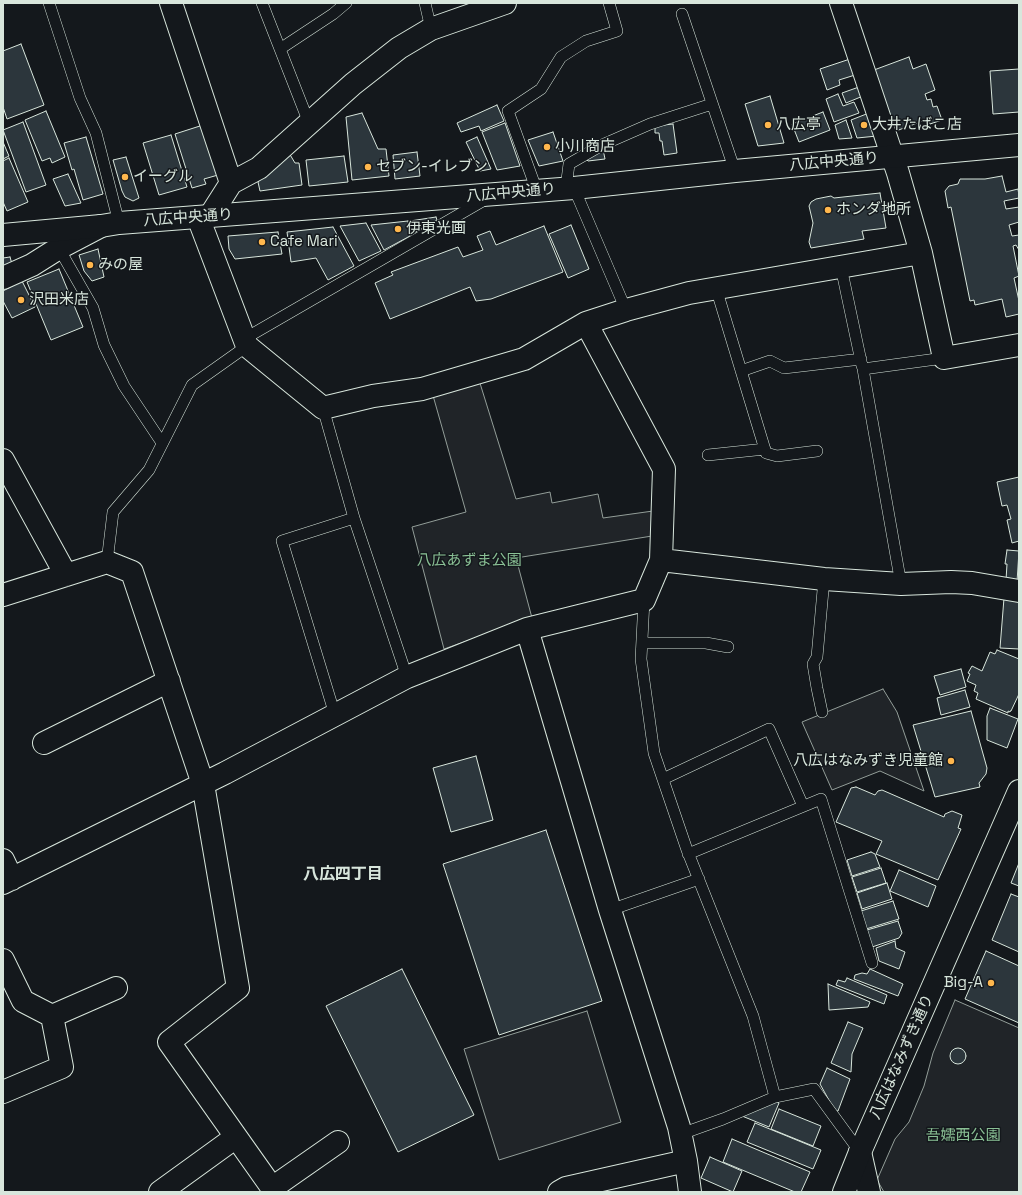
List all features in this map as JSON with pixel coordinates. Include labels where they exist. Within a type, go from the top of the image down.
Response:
[{"type":"street","points":[[171,3],[231,183]]},
{"type":"street","points":[[505,3],[431,29],[399,48],[358,80],[259,168],[231,183],[204,217],[246,343],[323,408],[373,396],[422,389],[524,359],[586,323],[626,310],[689,293],[921,253]]},
{"type":"street","points":[[841,3],[893,156],[921,253],[944,358],[1019,344]]},
{"type":"street","name":"八広中央通り","points":[[3,235],[53,240],[110,225],[493,195],[1019,145]]},
{"type":"street","points":[[3,278],[32,265],[53,240]]},
{"type":"street","points":[[6,874],[203,784],[407,677],[527,629],[644,600],[660,560],[664,469],[586,323]]},
{"type":"street","points":[[3,460],[66,575]]},
{"type":"street","points":[[660,560],[824,579],[901,584],[951,582],[972,583],[1019,591]]},
{"type":"street","points":[[3,595],[106,562],[132,572],[203,784],[238,988],[169,1042],[273,1190],[338,1142]]},
{"type":"street","points":[[527,629],[610,910],[681,1134],[690,1192]]},
{"type":"street","points":[[44,743],[169,681]]},
{"type":"street","name":"八広はなみずき通り","points":[[844,1192],[860,1152],[1019,790]]},
{"type":"street","points":[[3,960],[23,1001],[52,1016]]},
{"type":"street","points":[[52,1016],[116,988]]},
{"type":"street","points":[[3,1092],[62,1067],[52,1016]]},
{"type":"street","points":[[160,1192],[236,1137]]},
{"type":"street","points":[[860,1152],[870,1192]]},
{"type":"street","points":[[564,1191],[686,1160]]},
{"type":"lane","points":[[49,3],[80,98],[96,133],[110,225]]},
{"type":"lane","points":[[262,3],[310,123]]},
{"type":"lane","points":[[280,49],[333,14],[346,3]]},
{"type":"lane","points":[[425,3],[431,29]]},
{"type":"lane","points":[[537,191],[508,111],[541,89],[561,57],[586,41],[617,31],[609,3]]},
{"type":"lane","points":[[682,14],[734,171]]},
{"type":"lane","points":[[626,310],[570,188],[569,164],[602,145],[650,124],[712,104]]},
{"type":"lane","points":[[106,562],[113,512],[149,470],[192,385],[246,343],[493,195]]},
{"type":"lane","points":[[53,240],[93,308],[104,345],[124,386],[162,444]]},
{"type":"lane","points":[[841,267],[862,364],[901,584]]},
{"type":"lane","points":[[716,288],[766,453],[776,456],[817,451]]},
{"type":"lane","points":[[741,371],[770,361],[784,368],[944,358]]},
{"type":"lane","points":[[323,408],[354,518],[407,677]]},
{"type":"lane","points":[[708,455],[765,449]]},
{"type":"lane","points":[[335,715],[282,541],[354,518]]},
{"type":"lane","points":[[822,712],[816,688],[814,664],[817,657],[824,579]]},
{"type":"lane","points":[[644,600],[641,658],[654,753],[688,854],[753,1016],[775,1097]]},
{"type":"lane","points":[[642,644],[706,643],[728,647]]},
{"type":"lane","points":[[663,779],[769,729],[804,806]]},
{"type":"lane","points":[[688,854],[821,799],[872,963]]},
{"type":"lane","points":[[610,910],[699,879]]},
{"type":"lane","points":[[681,1134],[723,1119],[775,1097],[814,1090],[860,1152]]},
{"type":"green space","name":"八広あずま公園","points":[[479,380],[516,499],[550,492],[552,503],[598,494],[603,518],[653,511],[652,536],[516,558],[532,618],[444,649],[412,527],[466,512],[432,392]]},
{"type":"green space","points":[[883,689],[897,712],[924,791],[880,771],[832,790],[802,722]]},
{"type":"green space","name":"吾嬬西公園","points":[[955,1000],[1019,1028],[1019,1192],[884,1192],[877,1180],[895,1139],[909,1122],[924,1086],[933,1053]]},
{"type":"green space","points":[[587,1011],[621,1122],[499,1160],[464,1049]]},
{"type":"building","points":[[21,44],[44,105],[7,119],[3,107],[3,51]]},
{"type":"building","points":[[909,57],[913,69],[926,64],[935,90],[925,94],[927,100],[931,99],[933,107],[937,106],[942,120],[930,124],[928,119],[896,131],[874,70]]},
{"type":"building","points":[[850,59],[855,75],[839,80],[840,85],[827,90],[820,69]]},
{"type":"building","points":[[1019,69],[1019,112],[993,114],[990,71]]},
{"type":"building","points":[[859,87],[863,96],[846,103],[842,93]]},
{"type":"building","points":[[838,94],[843,106],[854,102],[859,113],[834,122],[826,99]]},
{"type":"building","points":[[770,96],[784,143],[758,146],[745,104]]},
{"type":"building","points":[[497,105],[504,121],[481,131],[479,126],[461,132],[457,123]]},
{"type":"building","points":[[46,111],[65,157],[52,163],[50,158],[42,161],[25,120]]},
{"type":"building","points":[[823,112],[830,130],[799,142],[792,124]]},
{"type":"building","points":[[362,113],[378,149],[386,149],[389,176],[352,180],[346,117]]},
{"type":"building","points":[[869,113],[877,136],[857,138],[851,120]]},
{"type":"building","points":[[846,120],[852,138],[839,139],[835,125]]},
{"type":"building","points":[[23,122],[46,185],[26,192],[3,130]]},
{"type":"building","points":[[505,123],[520,166],[497,170],[482,132]]},
{"type":"building","points":[[673,124],[677,153],[664,155],[662,141],[660,141],[659,133],[655,133],[655,126]]},
{"type":"building","points":[[203,125],[218,175],[204,179],[206,184],[192,188],[175,134]]},
{"type":"building","points":[[553,132],[563,161],[539,166],[528,140]]},
{"type":"building","points":[[171,135],[187,187],[159,195],[143,143]]},
{"type":"building","points":[[86,137],[103,194],[83,200],[74,169],[72,170],[64,143]]},
{"type":"building","points":[[477,137],[491,169],[480,171],[466,142]]},
{"type":"building","points":[[3,142],[9,156],[3,159]]},
{"type":"building","points":[[603,149],[605,159],[588,161],[586,159]]},
{"type":"building","points":[[417,152],[420,176],[395,179],[393,155]]},
{"type":"building","points":[[289,153],[295,163],[299,163],[302,185],[260,191],[258,182]]},
{"type":"building","points":[[344,156],[348,182],[309,186],[306,160]]},
{"type":"building","points":[[126,157],[139,198],[133,201],[125,197],[122,191],[113,160]]},
{"type":"building","points":[[9,158],[28,202],[7,211],[3,202],[3,161]]},
{"type":"building","points":[[68,174],[81,203],[65,206],[53,179]]},
{"type":"building","points":[[1002,176],[1006,192],[1018,189],[1019,196],[1019,198],[1004,201],[1006,209],[1019,207],[1019,222],[1009,225],[1012,236],[1019,235],[1019,250],[1016,245],[1013,246],[1019,276],[1014,278],[1019,301],[1019,314],[1006,317],[1002,299],[975,305],[974,300],[970,301],[951,207],[948,208],[945,191],[949,186],[958,184],[960,179],[985,179]]},
{"type":"building","points":[[880,193],[886,228],[862,231],[864,239],[811,248],[809,242],[813,223],[809,206],[811,202],[816,199],[831,196],[834,198]]},
{"type":"building","points":[[436,217],[437,220],[412,234],[410,221]]},
{"type":"building","points":[[408,221],[410,236],[384,250],[371,225]]},
{"type":"building","points":[[366,223],[381,251],[359,261],[340,226]]},
{"type":"building","points":[[571,225],[589,269],[568,278],[549,234]]},
{"type":"building","points":[[544,226],[563,272],[491,299],[476,301],[470,287],[390,319],[375,283],[393,275],[391,272],[458,247],[463,257],[483,250],[477,236],[490,231],[496,245]]},
{"type":"building","points":[[333,227],[354,266],[328,280],[316,258],[291,262],[287,232]]},
{"type":"building","points":[[278,232],[282,254],[235,259],[229,249],[228,236]]},
{"type":"building","points":[[98,249],[104,277],[92,281],[84,271],[79,255]]},
{"type":"building","points":[[10,257],[12,264],[3,269],[3,258]]},
{"type":"building","points":[[59,269],[83,327],[51,340],[27,282]]},
{"type":"building","points":[[22,281],[35,307],[12,318],[3,301],[3,291]]},
{"type":"building","points":[[1019,477],[1019,541],[1012,543],[1007,520],[1011,519],[1007,505],[1002,506],[997,482]]},
{"type":"building","points":[[1007,550],[1019,551],[1017,582],[1006,580],[1007,564],[1005,564]]},
{"type":"building","points":[[1004,598],[1019,599],[1019,649],[1000,648]]},
{"type":"building","points":[[997,650],[1019,659],[1019,694],[1011,711],[1008,711],[1008,713],[976,699],[978,693],[974,691],[976,685],[967,681],[970,674],[968,673],[972,666],[982,671],[990,652],[995,654]]},
{"type":"building","points":[[961,669],[966,687],[940,695],[934,676]]},
{"type":"building","points":[[965,690],[970,707],[941,715],[937,698]]},
{"type":"building","points":[[990,708],[1018,719],[1007,748],[987,740],[987,716]]},
{"type":"building","points":[[971,711],[987,768],[986,774],[979,783],[980,787],[935,797],[913,725]]},
{"type":"building","points":[[476,756],[493,820],[451,832],[433,768]]},
{"type":"building","points":[[856,787],[875,795],[878,791],[882,790],[944,817],[945,814],[952,811],[962,815],[958,828],[961,829],[938,880],[876,854],[882,841],[836,822],[851,788]]},
{"type":"building","points":[[546,830],[602,1001],[499,1035],[443,864]]},
{"type":"building","points":[[871,852],[875,854],[880,867],[852,876],[847,860]]},
{"type":"building","points":[[1019,863],[1019,886],[1011,883]]},
{"type":"building","points":[[881,868],[886,883],[857,892],[852,877]]},
{"type":"building","points":[[899,870],[936,886],[928,907],[890,891]]},
{"type":"building","points":[[887,883],[892,899],[862,909],[857,893]]},
{"type":"building","points":[[1011,894],[1019,897],[1019,952],[992,940]]},
{"type":"building","points":[[893,901],[899,919],[866,929],[861,911]]},
{"type":"building","points":[[898,921],[902,933],[899,938],[872,947],[867,930]]},
{"type":"building","points":[[895,941],[896,948],[905,952],[899,969],[879,961],[876,948]]},
{"type":"building","points":[[986,951],[1019,966],[1019,1023],[965,999]]},
{"type":"building","points":[[402,969],[474,1115],[398,1152],[326,1006]]},
{"type":"building","points":[[870,969],[903,984],[898,996],[854,979],[855,975],[862,973],[867,974]]},
{"type":"building","points":[[847,978],[887,995],[884,1004],[836,985],[838,980],[845,982]]},
{"type":"building","points":[[828,984],[870,1002],[868,1007],[829,1010]]},
{"type":"building","points":[[848,1022],[863,1028],[852,1054],[851,1072],[831,1063]]},
{"type":"building","points":[[958,1048],[965,1053],[966,1056],[961,1063],[958,1064],[951,1059],[950,1056],[955,1049]]},
{"type":"building","points":[[827,1068],[850,1079],[838,1111],[835,1111],[820,1084]]},
{"type":"building","points":[[775,1101],[779,1103],[769,1127],[742,1116]]},
{"type":"building","points":[[779,1109],[821,1126],[813,1146],[771,1129]]},
{"type":"building","points":[[755,1123],[821,1150],[813,1169],[747,1142]]},
{"type":"building","points":[[732,1139],[810,1172],[801,1192],[795,1192],[723,1162]]},
{"type":"building","points":[[710,1157],[742,1171],[733,1192],[701,1178]]},
{"type":"place","name":"八広亭","points":[[768,125]]},
{"type":"place","name":"大井たばこ店","points":[[864,125]]},
{"type":"place","name":"小川商店","points":[[547,147]]},
{"type":"place","name":"セブン-イレブン","points":[[368,167]]},
{"type":"place","name":"イーグル","points":[[125,177]]},
{"type":"place","name":"ホンダ地所","points":[[828,210]]},
{"type":"place","name":"伊東光画","points":[[398,229]]},
{"type":"place","name":"Cafe Mari","points":[[262,242]]},
{"type":"place","name":"みの屋","points":[[90,265]]},
{"type":"place","name":"沢田米店","points":[[21,300]]},
{"type":"place","name":"八広はなみずき児童館","points":[[951,761]]},
{"type":"place","name":"Big-A","points":[[991,983]]},
{"type":"district","name":"八広四丁目","points":[[343,875]]}]
